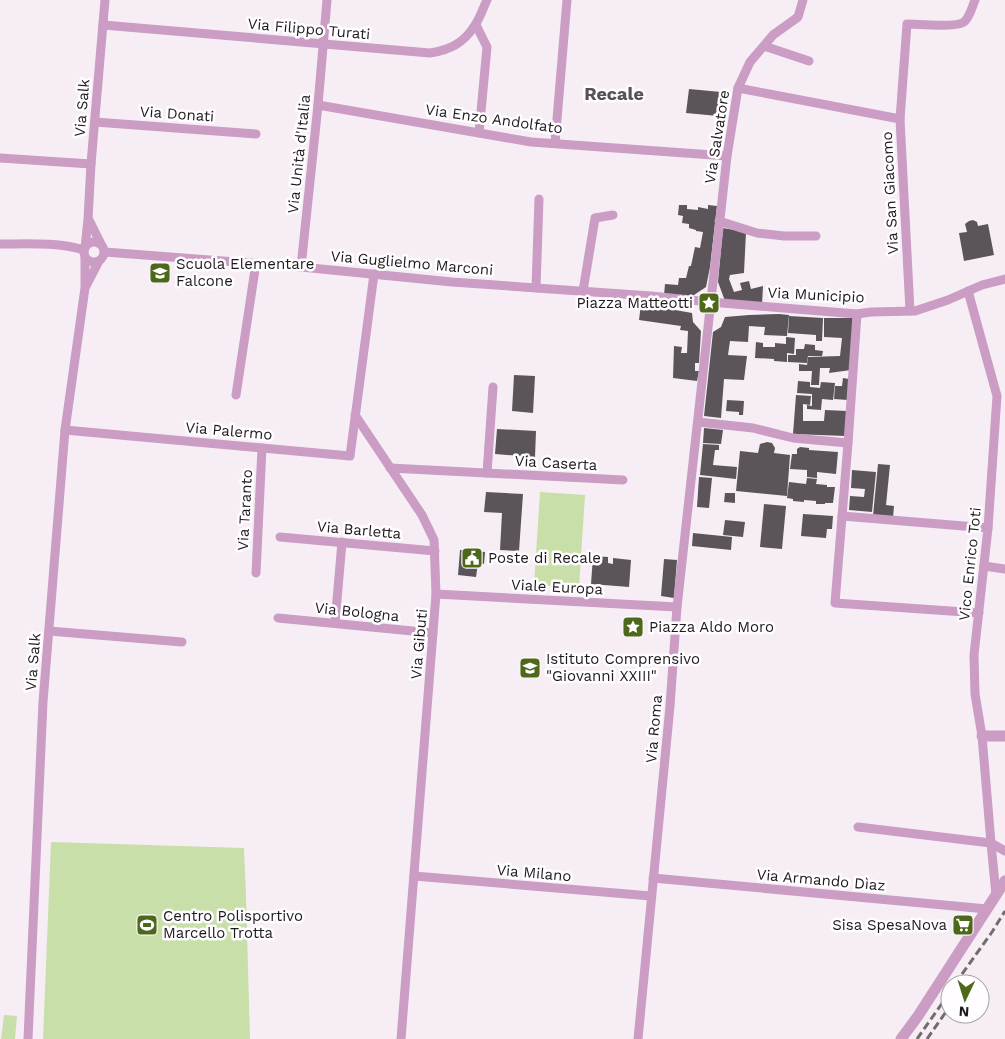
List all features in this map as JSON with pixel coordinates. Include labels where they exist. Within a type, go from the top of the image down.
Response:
[{"type":"street","name":"Via Salk","points":[[28,1039],[43,702],[65,430],[85,288],[84,252],[105,0]]},
{"type":"street","name":"Via Unità d'Italia","points":[[301,267],[327,0]]},
{"type":"street","name":"Via Filippo Turati","points":[[103,25],[430,53],[444,51],[456,46],[476,25],[487,0]]},
{"type":"street","points":[[555,143],[567,0]]},
{"type":"street","name":"Via Salvatore","points":[[710,302],[727,156],[738,88],[750,62],[773,35],[798,17],[803,0]]},
{"type":"street","points":[[900,119],[907,24],[952,25],[963,23],[969,15],[975,0]]},
{"type":"street","points":[[476,25],[487,47],[479,133]]},
{"type":"street","points":[[764,46],[809,60]]},
{"type":"street","name":"Via San Giacomo","points":[[738,88],[900,119],[910,311]]},
{"type":"street","name":"Via Enzo Andolfato","points":[[318,105],[531,142],[727,156]]},
{"type":"street","name":"Via Donati","points":[[95,122],[256,134]]},
{"type":"street","points":[[0,158],[92,164]]},
{"type":"street","points":[[536,288],[539,199]]},
{"type":"street","points":[[583,291],[595,218],[613,215]]},
{"type":"street","points":[[88,219],[104,249]]},
{"type":"street","points":[[719,221],[757,233],[784,236],[816,236]]},
{"type":"street","points":[[84,252],[90,243],[93,242],[96,242],[104,249]]},
{"type":"street","points":[[0,244],[73,247],[84,252],[89,262],[99,261]]},
{"type":"street","name":"Via Salk","points":[[85,288],[99,261],[104,256],[104,249]]},
{"type":"street","name":"Via Guglielmo Marconi","points":[[104,249],[452,282],[710,302]]},
{"type":"street","points":[[236,395],[256,264]]},
{"type":"street","points":[[355,415],[374,274]]},
{"type":"street","name":"Via Municipio","points":[[710,302],[857,314],[915,311],[1005,278]]},
{"type":"street","name":"Vico Enrico Toti","points":[[968,291],[997,396],[988,528],[974,655],[975,694],[982,736],[996,895]]},
{"type":"street","name":"Via Roma","points":[[638,1039],[670,706],[677,607],[710,302]]},
{"type":"street","points":[[857,314],[834,603],[979,613]]},
{"type":"street","points":[[487,473],[493,387]]},
{"type":"street","name":"Via Palermo","points":[[65,430],[350,456],[355,415]]},
{"type":"street","name":"Via Gibuti","points":[[355,415],[422,515],[434,540],[435,551],[436,594],[401,1039]]},
{"type":"street","points":[[698,422],[754,428],[793,438],[848,443]]},
{"type":"street","name":"Via Taranto","points":[[256,573],[262,448]]},
{"type":"street","name":"Via Caserta","points":[[390,468],[622,480]]},
{"type":"street","points":[[842,516],[988,528]]},
{"type":"street","name":"Via Barletta","points":[[280,537],[435,551]]},
{"type":"street","points":[[335,623],[342,542]]},
{"type":"street","points":[[984,566],[1005,569]]},
{"type":"street","name":"Viale Europa","points":[[436,594],[677,607]]},
{"type":"street","name":"Via Bologna","points":[[278,618],[433,633]]},
{"type":"street","points":[[49,631],[182,642]]},
{"type":"street","points":[[982,736],[1005,736]]},
{"type":"street","points":[[858,827],[992,843],[1005,851]]},
{"type":"street","name":"Via Milano","points":[[414,876],[651,896]]},
{"type":"street","name":"Via Armando Dìaz","points":[[653,878],[987,909]]},
{"type":"street","points":[[901,1039],[918,1016],[1005,880]]},
{"type":"green space","points":[[540,492],[585,495],[579,588],[534,585]]},
{"type":"green space","name":"Centro Polisportivo Marcello Trotta","points":[[51,842],[244,848],[250,1039],[43,1039]]},
{"type":"green space","points":[[4,1015],[17,1016],[15,1039],[1,1039]]},
{"type":"building","points":[[689,89],[721,92],[718,116],[686,113]]},
{"type":"building","points":[[679,205],[687,205],[687,209],[698,210],[698,207],[708,209],[708,205],[717,206],[706,287],[691,297],[664,295],[665,284],[678,285],[679,278],[686,278],[695,247],[700,248],[703,232],[689,228],[689,224],[682,223],[683,216],[678,215]]},
{"type":"building","points":[[973,220],[977,222],[978,226],[988,224],[994,255],[964,261],[959,233],[967,232],[965,224]]},
{"type":"building","points":[[723,228],[746,232],[744,273],[730,275],[729,279],[734,292],[742,290],[740,283],[749,281],[751,289],[763,286],[762,305],[725,301],[718,282]]},
{"type":"building","points":[[641,304],[692,313],[693,322],[701,331],[699,363],[695,363],[695,371],[699,371],[697,381],[673,378],[674,346],[682,347],[681,353],[687,353],[688,331],[680,330],[681,326],[639,320]]},
{"type":"building","points":[[789,315],[787,336],[764,335],[765,327],[749,326],[748,342],[730,341],[728,355],[747,356],[744,380],[724,379],[721,418],[704,416],[713,332],[721,327],[725,317]]},
{"type":"building","points":[[789,316],[823,318],[822,341],[816,341],[816,335],[788,333]]},
{"type":"building","points":[[824,318],[854,318],[851,370],[829,373],[830,368],[820,368],[819,385],[811,385],[812,371],[799,371],[799,364],[807,365],[808,357],[840,356],[842,338],[824,337]]},
{"type":"building","points":[[786,337],[795,338],[794,354],[787,353],[787,362],[755,358],[756,342],[763,343],[763,347],[775,347],[775,343],[786,344]]},
{"type":"building","points":[[805,344],[815,345],[815,350],[823,351],[822,356],[808,356],[807,363],[788,362],[788,355],[796,355],[796,349],[804,349]]},
{"type":"building","points":[[514,375],[535,376],[533,413],[512,411]]},
{"type":"building","points":[[843,378],[849,379],[848,400],[834,399],[835,386],[842,386]]},
{"type":"building","points":[[798,381],[810,382],[810,387],[820,388],[821,382],[835,383],[833,400],[822,399],[821,410],[807,409],[807,405],[812,406],[812,394],[797,393]]},
{"type":"building","points":[[796,395],[811,396],[810,405],[803,404],[803,421],[824,421],[825,410],[847,411],[845,436],[793,434]]},
{"type":"building","points":[[727,400],[744,401],[743,415],[739,415],[739,412],[726,411]]},
{"type":"building","points":[[704,428],[723,430],[721,444],[703,443]]},
{"type":"building","points":[[497,429],[536,431],[535,457],[495,454]]},
{"type":"building","points":[[772,443],[775,448],[774,453],[790,455],[787,496],[736,491],[740,451],[758,453],[760,444]]},
{"type":"building","points":[[703,444],[719,445],[719,450],[715,450],[713,465],[737,467],[736,479],[700,475]]},
{"type":"building","points":[[800,447],[809,448],[809,450],[838,452],[836,474],[817,472],[817,478],[807,477],[807,470],[790,469],[792,454],[797,454],[797,449]]},
{"type":"building","points":[[878,464],[890,465],[886,505],[894,506],[893,518],[873,516]]},
{"type":"building","points":[[852,470],[876,472],[872,512],[849,510],[850,496],[864,497],[865,489],[851,488]]},
{"type":"building","points":[[699,477],[712,478],[709,508],[697,507]]},
{"type":"building","points":[[807,478],[817,479],[816,484],[835,487],[833,503],[816,504],[816,501],[793,501],[793,499],[787,498],[789,482],[806,484]]},
{"type":"building","points":[[486,492],[523,494],[519,551],[500,550],[502,513],[484,512]]},
{"type":"building","points":[[725,493],[735,493],[735,503],[724,502]]},
{"type":"building","points":[[764,504],[786,506],[782,549],[760,547]]},
{"type":"building","points":[[803,514],[833,516],[832,529],[827,529],[826,538],[801,536]]},
{"type":"building","points":[[725,520],[745,522],[743,537],[723,535]]},
{"type":"building","points":[[693,533],[732,537],[731,550],[692,546]]},
{"type":"building","name":"Poste di Recale","points":[[460,550],[485,552],[484,564],[478,563],[476,577],[458,575]]},
{"type":"building","points":[[593,556],[608,557],[608,563],[613,564],[613,558],[631,560],[629,587],[591,584]]},
{"type":"building","points":[[664,559],[677,560],[674,598],[661,596]]},
{"type":"railway","points":[[962,974],[1005,911]]},
{"type":"railway","points":[[917,1039],[940,1006]]},
{"type":"railway","points":[[927,1039],[940,1020]]},
{"type":"place","name":"Scuola Elementare Falcone","points":[[160,273]]},
{"type":"place","name":"Piazza Matteotti","points":[[709,303]]},
{"type":"place","name":"Poste di Recale","points":[[472,558]]},
{"type":"place","name":"Piazza Aldo Moro","points":[[633,627]]},
{"type":"place","name":"Istituto Comprensivo \"Giovanni XXIII\"","points":[[530,668]]},
{"type":"place","name":"Centro Polisportivo Marcello Trotta","points":[[147,925]]},
{"type":"place","name":"Sisa SpesaNova","points":[[963,925]]},
{"type":"district","name":"Recale","points":[[614,93]]}]
